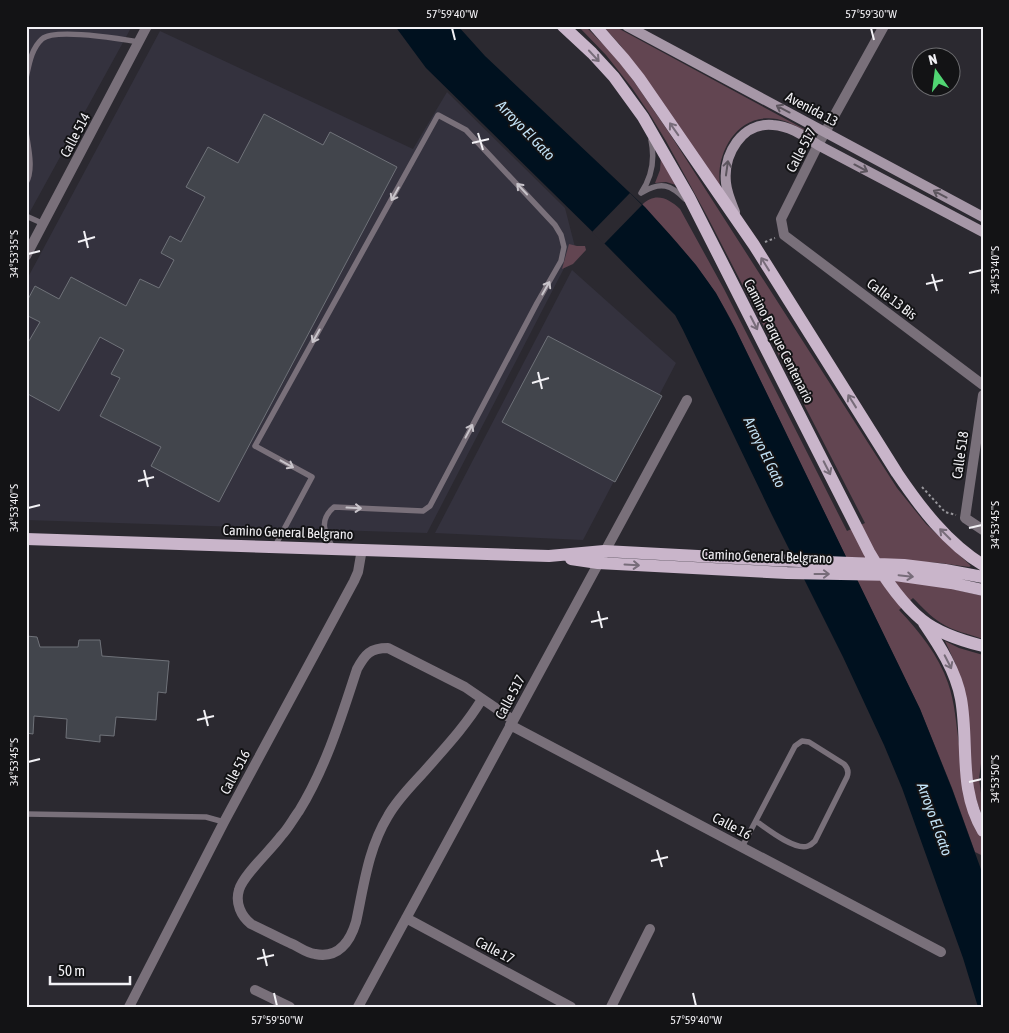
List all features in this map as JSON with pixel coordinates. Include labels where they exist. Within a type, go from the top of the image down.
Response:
[{"type":"main road","name":"Camino Parque Centenario","points":[[564,26],[592,53],[638,108],[676,173],[877,566],[906,604],[922,620],[950,635],[983,646]]},
{"type":"main road","name":"Camino Parque Centenario","points":[[595,26],[639,78],[744,231],[911,494],[943,532],[960,548],[983,565]]},
{"type":"main road","name":"Avenida 13","points":[[627,26],[983,217]]},
{"type":"main road","name":"Avenida 13","points":[[744,231],[730,201],[726,182],[728,159],[732,149],[748,130],[773,125],[791,130],[983,232]]},
{"type":"main road","name":"Camino General Belgrano","points":[[26,539],[549,556],[598,563],[787,573],[904,565],[983,577]]},
{"type":"main road","name":"Camino General Belgrano","points":[[549,556],[604,551],[773,560],[855,568],[952,583],[983,590]]},
{"type":"main road","points":[[922,620],[957,680],[963,711],[967,786],[975,815],[983,831]]},
{"type":"street","name":"Calle 514","points":[[26,256],[147,26]]},
{"type":"street","name":"Calle 517","points":[[784,235],[781,219],[818,145],[884,26]]},
{"type":"street","name":"Calle 13 Bis","points":[[784,235],[983,385]]},
{"type":"street","name":"Calle 518","points":[[983,395],[965,518],[983,530]]},
{"type":"street","name":"Calle 517","points":[[358,1007],[687,400]]},
{"type":"street","name":"Calle 516","points":[[129,1007],[224,822],[354,581],[358,572],[362,550]]},
{"type":"street","name":"Calle 16","points":[[482,699],[457,735],[400,797],[388,814],[372,848],[353,933],[337,952],[326,955],[314,954],[246,920],[240,912],[238,891],[247,876],[282,835],[309,793],[333,741],[357,669],[362,660],[369,652],[377,648],[388,648],[464,687],[482,699],[512,723],[942,952]]},
{"type":"street","name":"Calle 17","points":[[406,918],[571,1007]]},
{"type":"street","points":[[611,1007],[650,929]]},
{"type":"street","points":[[256,990],[290,1007]]},
{"type":"lane","points":[[26,78],[30,59],[36,45],[43,38],[52,35],[101,37],[139,42]]},
{"type":"lane","points":[[638,108],[650,133],[653,153],[652,173],[641,193],[651,187],[662,185],[669,187],[684,198],[700,218]]},
{"type":"lane","points":[[275,546],[312,477],[254,446],[438,115],[466,130],[555,225],[564,247],[561,261],[430,506],[423,511],[334,507],[324,522],[325,534],[333,548]]},
{"type":"lane","points":[[26,132],[30,164],[29,178],[26,184]]},
{"type":"lane","points":[[26,216],[44,224]]},
{"type":"lane","points":[[742,847],[795,746],[802,741],[810,742],[844,764],[847,768],[849,773],[815,841],[808,846],[792,844],[756,821]]},
{"type":"lane","points":[[26,814],[206,817],[224,822]]},
{"type":"path","points":[[754,246],[784,235]]},
{"type":"shaded area","points":[[26,26],[132,26],[26,219]]},
{"type":"shaded area","points":[[578,26],[585,26],[610,51],[640,90],[897,488],[926,524],[971,566],[846,557],[725,310],[706,279],[689,257],[642,205],[647,201],[657,198],[666,199],[680,209],[724,289],[847,531],[865,523],[707,216],[666,141],[632,88],[606,55]]},
{"type":"shaded area","points":[[603,26],[614,26],[806,131],[788,122],[763,118],[741,128],[732,137],[721,160],[720,186],[621,46]]},
{"type":"shaded area","points":[[160,31],[413,149],[447,92],[565,208],[575,247],[427,533],[26,520],[26,281]]},
{"type":"shaded area","points":[[661,155],[679,186],[666,182],[655,183],[660,170]]},
{"type":"shaded area","points":[[569,244],[585,246],[586,250],[573,264],[562,269]]},
{"type":"shaded area","points":[[572,270],[676,363],[583,540],[435,533]]},
{"type":"shaded area","points":[[856,578],[935,585],[983,596],[983,639],[946,626],[913,598],[899,610],[928,644],[948,683],[954,706],[967,788],[977,831],[983,840],[983,856],[975,852],[952,788],[920,709]]},
{"type":"shaded area","points":[[945,641],[959,648],[983,655],[983,748],[979,779],[983,819],[974,793],[956,665]]},
{"type":"water","name":"Arroyo El Gato","points":[[395,26],[458,26],[485,56],[645,207],[696,265],[716,293],[735,328],[920,709],[952,789],[983,875],[983,1007],[978,1007],[963,958],[902,788],[884,745],[843,657],[675,315],[426,68]]},
{"type":"pier","points":[[630,193],[642,205],[604,244],[592,232]]},
{"type":"building","points":[[264,114],[323,145],[330,132],[397,167],[219,502],[151,466],[161,447],[100,416],[120,378],[111,374],[124,350],[100,337],[59,411],[26,393],[26,346],[40,322],[26,315],[26,303],[35,286],[59,299],[71,277],[126,306],[140,279],[159,288],[174,260],[161,253],[170,236],[181,242],[205,197],[186,187],[208,147],[238,163]]},
{"type":"building","points":[[548,336],[662,396],[615,482],[502,422]]},
{"type":"building","points":[[26,636],[37,637],[40,647],[78,647],[79,640],[100,640],[102,656],[169,661],[166,693],[158,692],[156,720],[116,717],[114,736],[100,735],[100,742],[66,738],[67,719],[34,716],[33,734],[26,733]]}]
